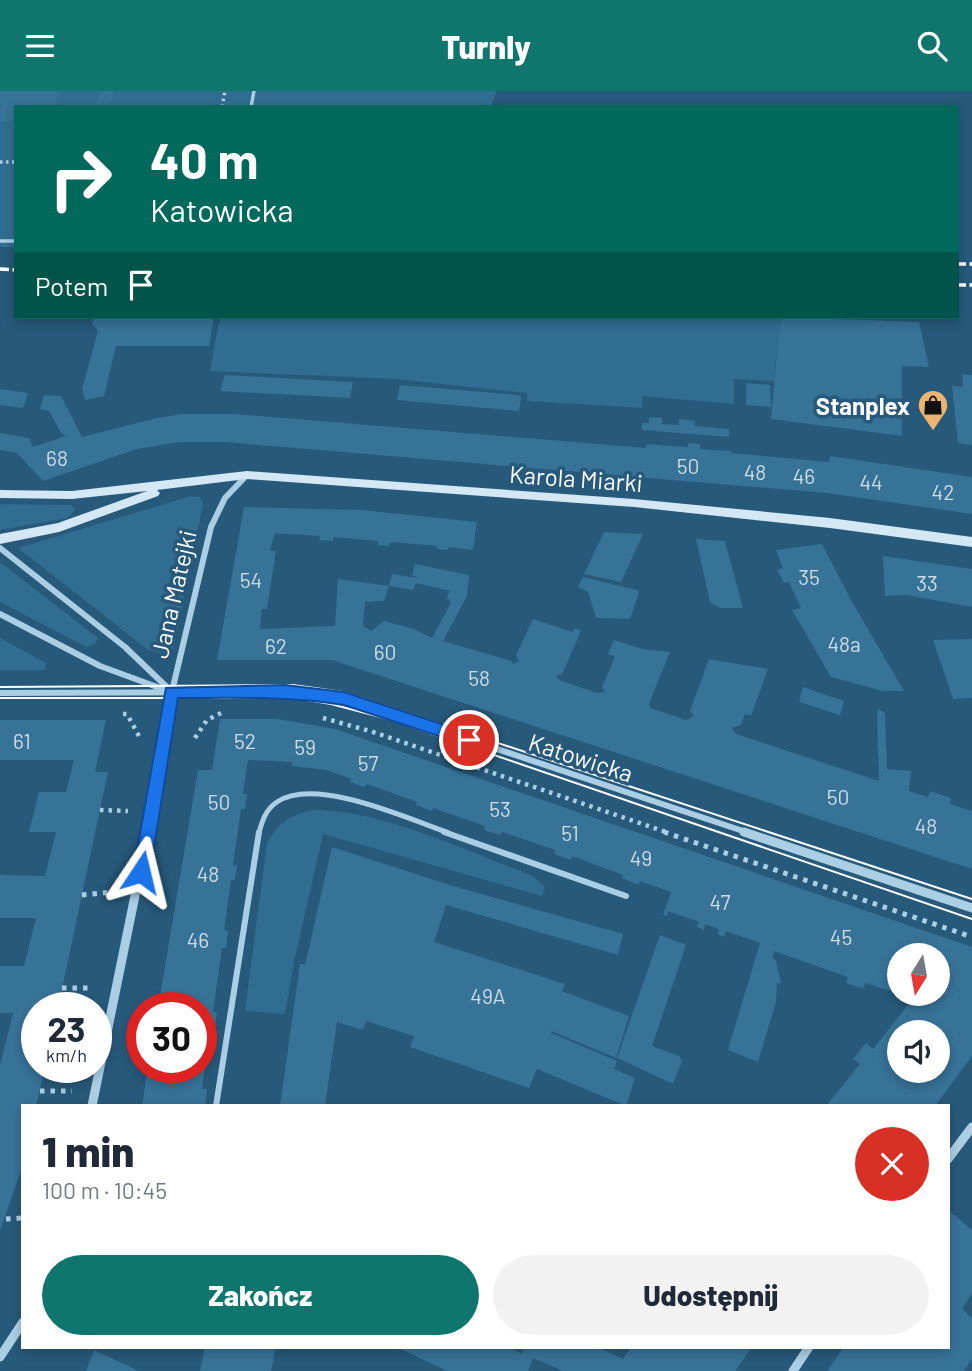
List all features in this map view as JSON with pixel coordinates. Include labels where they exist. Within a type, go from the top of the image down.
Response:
[{"type":"main road","name":"Karola Miarki","points":[[0,494],[61,495],[175,485],[216,477],[247,475],[634,503],[830,523],[972,542]]},
{"type":"main road","name":"Karola Miarki","points":[[0,539],[59,527],[175,485]]},
{"type":"street","name":"Jana Matejki","points":[[92,1104],[141,872],[172,692],[216,509],[247,475]]},
{"type":"street","points":[[0,548],[125,647],[172,692]]},
{"type":"street","points":[[0,614],[100,666],[172,692]]},
{"type":"street","name":"Katowicka","points":[[0,693],[285,692],[344,698],[972,908]]},
{"type":"street","points":[[950,1156],[972,1127]]},
{"type":"street","points":[[0,1357],[21,1325]]},
{"type":"street","points":[[793,1371],[808,1349]]},
{"type":"lane","points":[[216,1104],[256,843],[267,811],[287,796],[324,796],[365,804],[626,896]]},
{"type":"path","points":[[195,738],[206,720],[221,712],[233,711]]},
{"type":"path","points":[[114,713],[127,713],[140,738]]},
{"type":"path","points":[[318,717],[370,731],[972,937]]},
{"type":"path","points":[[100,810],[128,811]]},
{"type":"path","points":[[82,895],[113,892]]},
{"type":"path","points":[[62,988],[93,988]]},
{"type":"path","points":[[40,1091],[72,1091]]},
{"type":"path","points":[[6,1219],[21,1218]]},
{"type":"shaded area","points":[[0,91],[497,91],[491,105],[14,105],[14,247],[0,247]]},
{"type":"shaded area","points":[[220,319],[780,319],[774,381],[734,379],[734,404],[642,396],[642,408],[527,401],[527,393],[395,379],[210,371]]},
{"type":"shaded area","points":[[191,496],[200,497],[203,504],[174,648],[167,655],[148,650],[18,548]]},
{"type":"shaded area","points":[[0,504],[71,505],[76,509],[67,518],[0,530]]},
{"type":"shaded area","points":[[0,562],[98,638],[95,644],[86,647],[0,602]]},
{"type":"shaded area","points":[[0,638],[46,663],[45,670],[0,670]]},
{"type":"shaded area","points":[[315,810],[368,817],[425,834],[533,876],[545,887],[542,896],[323,834],[285,1014],[245,1011],[267,843],[286,820]]},
{"type":"building","points":[[0,91],[60,91],[56,105],[14,105],[14,121],[0,121]]},
{"type":"building","points":[[100,91],[114,91],[111,103],[97,104]]},
{"type":"building","points":[[93,319],[214,319],[209,346],[116,346],[104,396],[85,400],[82,389],[98,331],[92,324]]},
{"type":"building","points":[[780,319],[919,322],[929,367],[902,366],[902,436],[771,419]]},
{"type":"building","points":[[962,374],[972,375],[972,445],[958,443],[952,386],[963,387]]},
{"type":"building","points":[[225,375],[353,382],[350,398],[220,391]]},
{"type":"building","points":[[746,383],[770,385],[771,407],[746,405]]},
{"type":"building","points":[[400,385],[521,396],[519,411],[397,400]]},
{"type":"building","points":[[0,389],[28,393],[23,408],[0,405]]},
{"type":"building","points":[[44,395],[61,396],[82,437],[182,414],[235,414],[646,448],[646,444],[688,447],[688,443],[700,444],[700,449],[829,462],[830,456],[972,477],[972,514],[827,493],[225,442],[180,442],[137,449],[43,481],[17,453],[0,450],[0,433],[29,438],[33,447],[66,436],[61,433],[49,411],[40,409]]},
{"type":"building","points":[[649,417],[662,418],[662,424],[679,425],[679,419],[695,421],[695,426],[729,429],[729,437],[642,430],[642,423],[649,423]]},
{"type":"building","points":[[244,507],[361,510],[477,522],[473,550],[449,547],[447,550],[437,549],[437,546],[391,542],[388,546],[378,545],[378,541],[333,537],[333,541],[319,540],[320,536],[275,533],[270,551],[276,551],[267,609],[262,609],[260,629],[335,626],[338,579],[389,586],[392,574],[418,578],[412,575],[415,564],[469,575],[467,596],[443,641],[512,661],[512,664],[519,661],[516,655],[533,619],[573,632],[575,628],[581,631],[562,674],[556,676],[561,681],[598,693],[605,692],[602,687],[615,657],[608,654],[614,640],[643,649],[670,652],[649,704],[650,708],[686,720],[694,716],[690,711],[709,659],[768,669],[751,716],[745,714],[741,725],[732,728],[736,734],[879,781],[877,709],[885,713],[887,769],[911,771],[909,791],[928,797],[930,791],[951,798],[950,804],[972,811],[972,869],[332,660],[217,660]],"holes":[[[416,583],[450,591],[447,597],[451,603],[432,638],[414,629],[384,621],[371,631],[363,625],[365,602],[384,601],[389,586],[413,590]]]},
{"type":"building","points":[[604,532],[643,534],[621,582],[584,574]]},
{"type":"building","points":[[696,539],[725,541],[743,608],[720,608],[710,602]]},
{"type":"building","points":[[822,544],[904,691],[883,691],[831,677],[792,610],[801,608],[789,582],[784,583],[777,570],[783,568],[776,550]]},
{"type":"building","points":[[883,556],[972,569],[972,607],[907,595],[885,596]]},
{"type":"building","points":[[583,577],[637,590],[639,593],[630,619],[596,618],[588,592],[578,587]]},
{"type":"building","points":[[972,639],[972,698],[953,699],[933,640]]},
{"type":"building","points":[[803,687],[844,701],[840,715],[799,702]]},
{"type":"building","points":[[220,719],[278,719],[335,729],[972,947],[972,1056],[936,1104],[828,1104],[860,1064],[853,1059],[866,1043],[873,1049],[887,1031],[887,1083],[950,1083],[950,1020],[896,1020],[907,1006],[950,1006],[950,943],[887,943],[887,990],[865,983],[863,989],[846,983],[848,977],[774,951],[772,958],[776,960],[781,984],[777,983],[776,1002],[758,1062],[728,1050],[760,943],[726,931],[724,937],[718,934],[719,929],[705,924],[704,930],[697,927],[699,922],[668,911],[667,916],[663,915],[671,892],[640,881],[639,885],[622,878],[623,875],[572,856],[571,860],[554,854],[555,850],[502,832],[500,835],[484,830],[485,826],[433,808],[432,811],[416,805],[417,802],[367,784],[364,787],[327,770],[292,766],[292,762],[248,760],[243,794],[247,794],[245,809],[241,809],[233,865],[237,865],[235,880],[231,880],[224,930],[228,931],[226,948],[222,948],[216,992],[161,992],[198,770],[212,770]]},
{"type":"building","points":[[0,720],[106,720],[95,772],[108,772],[61,992],[21,992],[21,1083],[41,1083],[36,1104],[21,1104],[21,1171],[0,1231],[0,1066],[13,1013],[0,1013],[0,966],[24,966],[36,918],[0,918],[0,875],[45,876],[56,832],[29,832],[39,792],[66,792],[74,760],[0,760]]},
{"type":"building","points":[[332,847],[453,886],[623,934],[618,955],[446,905],[434,942],[565,984],[562,991],[629,1016],[616,1058],[551,1031],[617,1061],[614,1069],[635,1078],[627,1104],[537,1069],[529,1088],[410,1047],[414,1036],[366,1021],[363,1030],[337,1022],[325,1104],[280,1104],[300,964],[305,965]]},
{"type":"building","points":[[660,935],[686,945],[652,1046],[679,1056],[682,1061],[673,1084],[617,1058]]},
{"type":"building","points":[[146,1083],[203,1083],[202,1089],[207,1089],[205,1104],[142,1104]]},
{"type":"building","points":[[950,1212],[972,1230],[972,1293],[962,1309],[972,1318],[972,1359],[964,1371],[827,1371],[843,1349],[950,1349]]},
{"type":"building","points":[[205,1349],[276,1349],[271,1371],[200,1371]]},
{"type":"building","points":[[401,1349],[512,1349],[522,1354],[523,1349],[602,1349],[623,1359],[630,1349],[751,1349],[735,1371],[563,1371],[533,1358],[528,1371],[447,1371]]},
{"type":"building","points":[[94,1350],[139,1371],[86,1371]]},
{"type":"tram line","points":[[0,687],[293,685],[343,692],[972,899]]},
{"type":"tram line","points":[[0,698],[295,698],[331,704],[392,720],[972,919]]},
{"type":"railway","points":[[959,264],[972,264]]},
{"type":"railway","points":[[0,269],[14,270]]},
{"type":"railway","points":[[959,285],[972,285]]},
{"type":"place","name":"Stanplex","points":[[933,432]]},
{"type":"route","points":[[141,872],[172,692],[285,692],[344,698],[469,740]]}]
